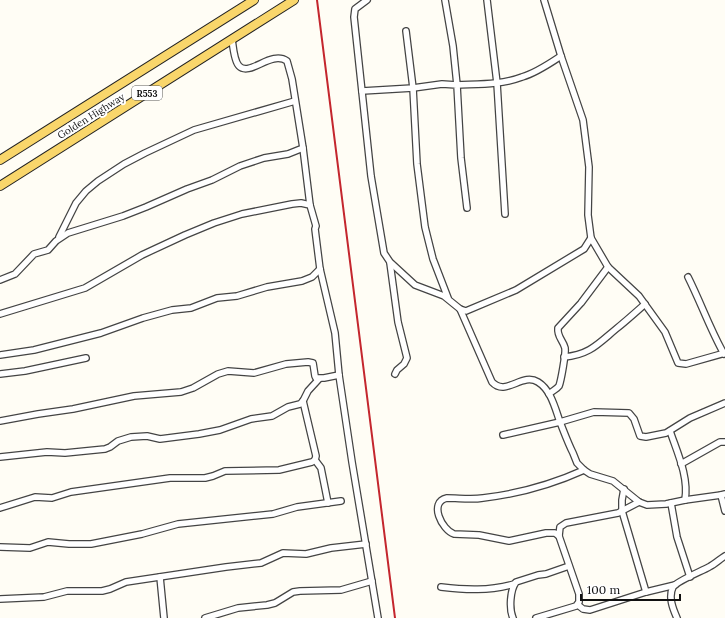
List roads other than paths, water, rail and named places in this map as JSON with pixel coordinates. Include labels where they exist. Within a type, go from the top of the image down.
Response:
[{"type":"main road","name":"Golden Highway","points":[[0,160],[254,0]]},
{"type":"main road","name":"Golden Highway","points":[[0,186],[294,0]]},
{"type":"street","points":[[367,0],[359,6],[354,13],[371,176],[384,253],[390,262],[415,286],[448,298],[460,309],[492,382],[495,385],[506,387],[528,379],[536,381],[542,385],[549,394],[577,463],[584,470],[590,474],[613,481],[639,502],[647,505],[671,503],[723,494],[725,511]]},
{"type":"street","points":[[445,0],[454,46],[461,158],[468,208]]},
{"type":"street","points":[[487,0],[497,83],[505,214]]},
{"type":"street","points":[[544,0],[583,120],[587,141],[590,184],[588,215],[591,238],[608,267],[632,289],[665,332],[678,363],[686,364],[725,353],[708,323],[699,299],[688,277]]},
{"type":"street","points":[[406,30],[413,88],[417,164],[425,227],[433,259],[448,298]]},
{"type":"street","points":[[232,39],[237,62],[241,67],[245,69],[250,68],[272,58],[278,58],[286,61],[292,80],[310,205],[316,226],[315,229],[320,270],[334,333],[339,374],[378,618]]},
{"type":"street","points":[[362,91],[413,88],[442,84],[457,85],[497,83],[524,77],[561,56]]},
{"type":"street","points":[[0,280],[15,274],[34,254],[48,250],[56,241],[76,203],[86,191],[98,181],[124,164],[194,130],[295,100]]},
{"type":"street","points":[[56,241],[68,233],[123,216],[212,180],[240,166],[264,158],[288,154],[303,148]]},
{"type":"street","points":[[0,314],[85,288],[137,258],[214,223],[242,214],[292,204],[301,203],[310,205]]},
{"type":"street","points":[[460,309],[464,311],[469,310],[516,290],[584,249],[591,238]]},
{"type":"street","points":[[390,262],[398,322],[407,358],[395,374]]},
{"type":"street","points":[[549,394],[557,388],[560,383],[566,349],[559,338],[558,328],[581,303],[608,267]]},
{"type":"street","points":[[0,355],[34,350],[101,333],[143,318],[172,310],[191,308],[217,298],[237,296],[274,286],[302,281],[312,277],[320,270]]},
{"type":"street","points":[[564,357],[580,355],[600,344],[645,304]]},
{"type":"street","points":[[0,374],[25,371],[86,358]]},
{"type":"street","points":[[0,420],[73,409],[134,396],[181,392],[193,388],[218,374],[228,371],[254,373],[286,364],[312,362],[315,376],[319,379]]},
{"type":"street","points":[[0,457],[47,452],[65,453],[105,450],[110,448],[118,441],[131,437],[147,436],[160,439],[220,430],[251,419],[272,416],[298,405],[303,401],[308,391],[319,379],[339,374]]},
{"type":"street","points":[[303,401],[316,456],[315,460],[321,468],[328,503]]},
{"type":"street","points":[[503,435],[560,422],[594,412],[629,413],[632,416],[640,436],[646,437],[670,431],[690,418],[725,403]]},
{"type":"street","points":[[670,431],[681,464],[685,482],[685,500]]},
{"type":"street","points":[[681,464],[720,442],[725,442]]},
{"type":"street","points":[[0,508],[35,497],[52,498],[71,492],[170,478],[205,478],[225,471],[279,470],[315,460]]},
{"type":"street","points":[[558,536],[555,533],[546,533],[508,541],[479,535],[454,534],[446,529],[442,522],[437,512],[438,504],[442,499],[447,498],[482,499],[510,493],[560,480],[584,470]]},
{"type":"street","points":[[624,489],[622,511],[646,592]]},
{"type":"street","points":[[0,547],[30,548],[48,542],[91,544],[142,534],[178,524],[273,514],[297,507],[341,501]]},
{"type":"street","points":[[578,605],[578,594],[558,536],[560,527],[566,523],[600,517],[622,511],[639,502]]},
{"type":"street","points":[[671,503],[678,537],[690,577]]},
{"type":"street","points":[[0,599],[44,597],[67,591],[102,591],[126,582],[261,563],[283,553],[313,553],[331,548],[366,544]]},
{"type":"street","points":[[578,605],[583,609],[590,610],[646,592],[675,585],[725,556]]},
{"type":"street","points":[[441,587],[466,590],[485,590],[514,584],[519,581],[569,566]]},
{"type":"street","points":[[160,577],[164,618]]},
{"type":"street","points":[[204,618],[238,608],[275,603],[293,592],[341,590],[372,581]]},
{"type":"street","points":[[513,618],[511,607],[514,584]]},
{"type":"street","points":[[675,585],[671,594],[671,599],[677,618]]},
{"type":"street","points":[[536,618],[578,605]]},
{"type":"railway","points":[[317,0],[395,618]]}]
